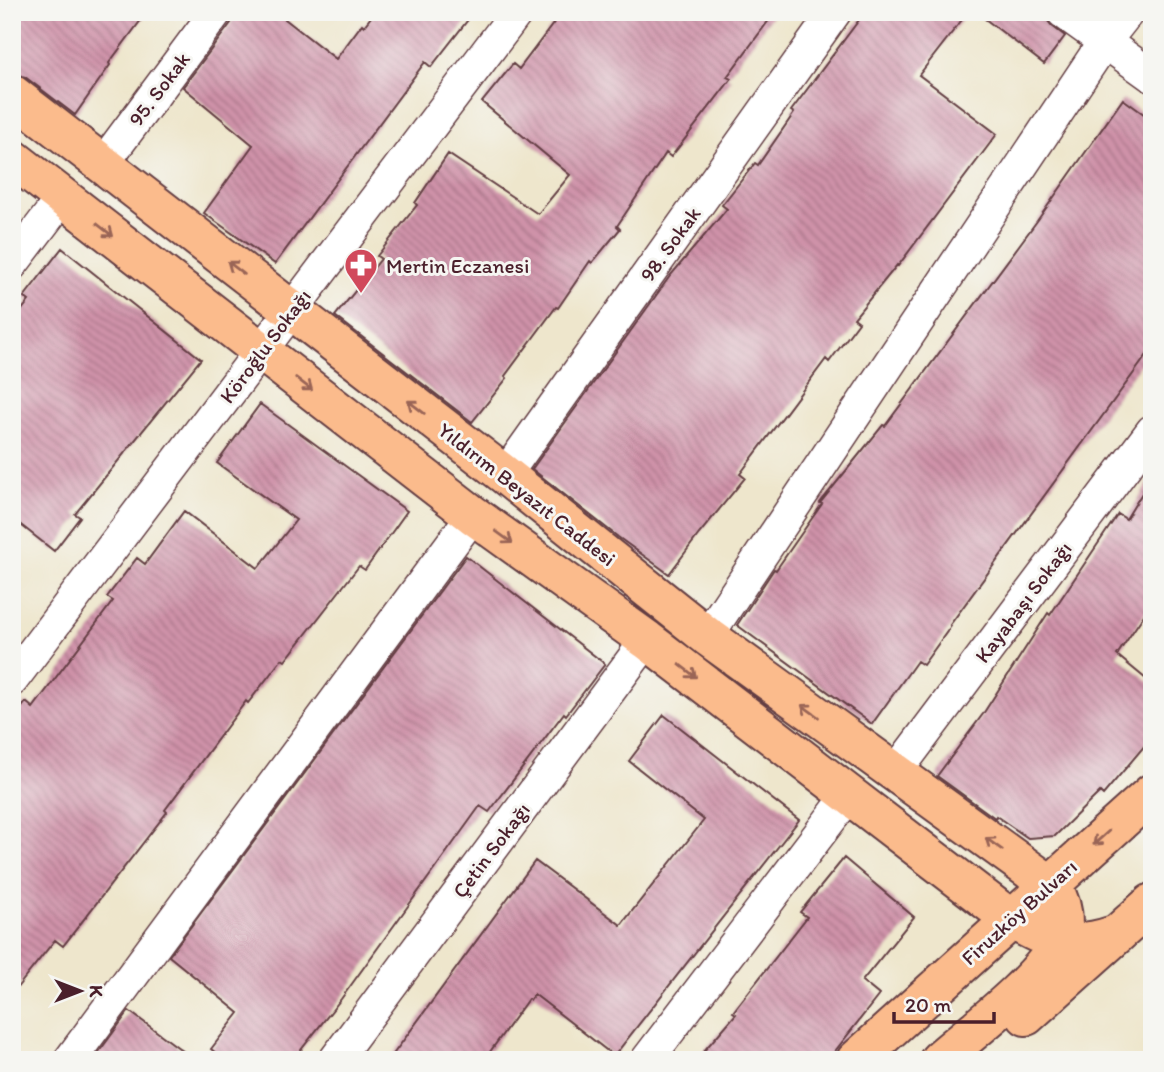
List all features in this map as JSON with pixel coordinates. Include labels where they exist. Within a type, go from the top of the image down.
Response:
[{"type":"main road","name":"Yıldırım Beyazıt Caddesi","points":[[12,94],[505,475],[707,636],[1049,884]]},
{"type":"main road","points":[[12,158],[473,515],[647,640],[1011,919],[1058,942],[1092,943],[1114,935]]},
{"type":"main road","name":"Firuzköy Bulvarı","points":[[856,1060],[1152,793]]},
{"type":"main road","points":[[939,1060],[1038,971],[1058,942],[1063,929],[1062,908],[1058,894],[1049,884]]},
{"type":"main road","points":[[978,1060],[1152,903]]},
{"type":"street","name":"95. Sokak","points":[[102,165],[216,12]]},
{"type":"street","name":"Köroğlu Sokağı","points":[[12,680],[517,12]]},
{"type":"street","name":"98. Sokak","points":[[505,475],[835,12]]},
{"type":"street","points":[[1063,12],[1152,76]]},
{"type":"street","points":[[707,636],[1105,41],[1128,12]]},
{"type":"street","points":[[12,264],[62,197]]},
{"type":"street","name":"Kayabaşı Sokağı","points":[[895,773],[1152,431]]},
{"type":"street","points":[[70,1060],[473,515]]},
{"type":"street","name":"Çetin Sokağı","points":[[335,1060],[647,640]]},
{"type":"street","points":[[647,1060],[849,795]]},
{"type":"building","points":[[12,12],[147,12],[75,115],[25,77],[12,73]]},
{"type":"building","points":[[235,12],[276,12],[336,59],[362,24],[364,26],[375,12],[474,12],[431,67],[425,62],[275,264],[204,213],[253,145],[183,87],[231,23]]},
{"type":"building","points":[[562,12],[775,12],[727,77],[731,79],[671,157],[666,153],[617,226],[620,229],[592,263],[590,261],[558,308],[556,307],[505,376],[507,378],[472,422],[335,316],[381,259],[377,256],[417,205],[415,203],[448,154],[538,214],[570,175],[482,102],[513,64],[519,69]]},
{"type":"building","points":[[865,12],[968,12],[919,75],[997,134],[898,266],[854,318],[859,322],[829,362],[826,359],[740,474],[745,478],[669,574],[532,469],[670,276],[727,209],[722,205],[755,163],[758,165],[794,113],[791,111]]},
{"type":"building","points":[[976,12],[1045,12],[1052,26],[1065,36],[1044,64]]},
{"type":"building","points":[[1123,99],[1152,120],[1152,348],[923,665],[917,661],[872,724],[737,625],[822,504],[820,503],[883,425],[885,426],[1037,221]]},
{"type":"building","points":[[62,248],[201,359],[75,514],[80,517],[54,551],[12,518],[12,322],[29,301],[24,297]]},
{"type":"building","points":[[260,404],[407,511],[365,570],[359,566],[285,661],[282,659],[248,703],[246,701],[165,810],[167,812],[63,946],[55,940],[12,994],[12,719],[26,702],[33,708],[113,601],[107,597],[137,558],[145,564],[184,511],[258,568],[296,520],[217,463]]},
{"type":"building","points":[[1152,477],[1152,603],[1117,655],[1152,684],[1152,737],[1103,795],[1100,792],[1055,836],[1028,838],[937,776],[983,714],[1048,613],[1050,615],[1118,514],[1126,519]]},
{"type":"building","points":[[466,556],[605,664],[489,812],[480,806],[341,999],[293,1060],[225,1060],[211,1049],[239,1013],[169,956]]},
{"type":"building","points":[[664,715],[799,820],[614,1056],[534,994],[484,1060],[389,1060],[535,861],[621,925],[704,820],[629,761]]},
{"type":"building","points":[[844,858],[914,917],[862,981],[879,995],[828,1060],[696,1060],[736,1014],[733,1012],[807,917],[800,912]]},
{"type":"building","points":[[129,1011],[195,1060],[93,1060]]},
{"type":"place","name":"Mertin Eczanesi","points":[[361,295]]}]
